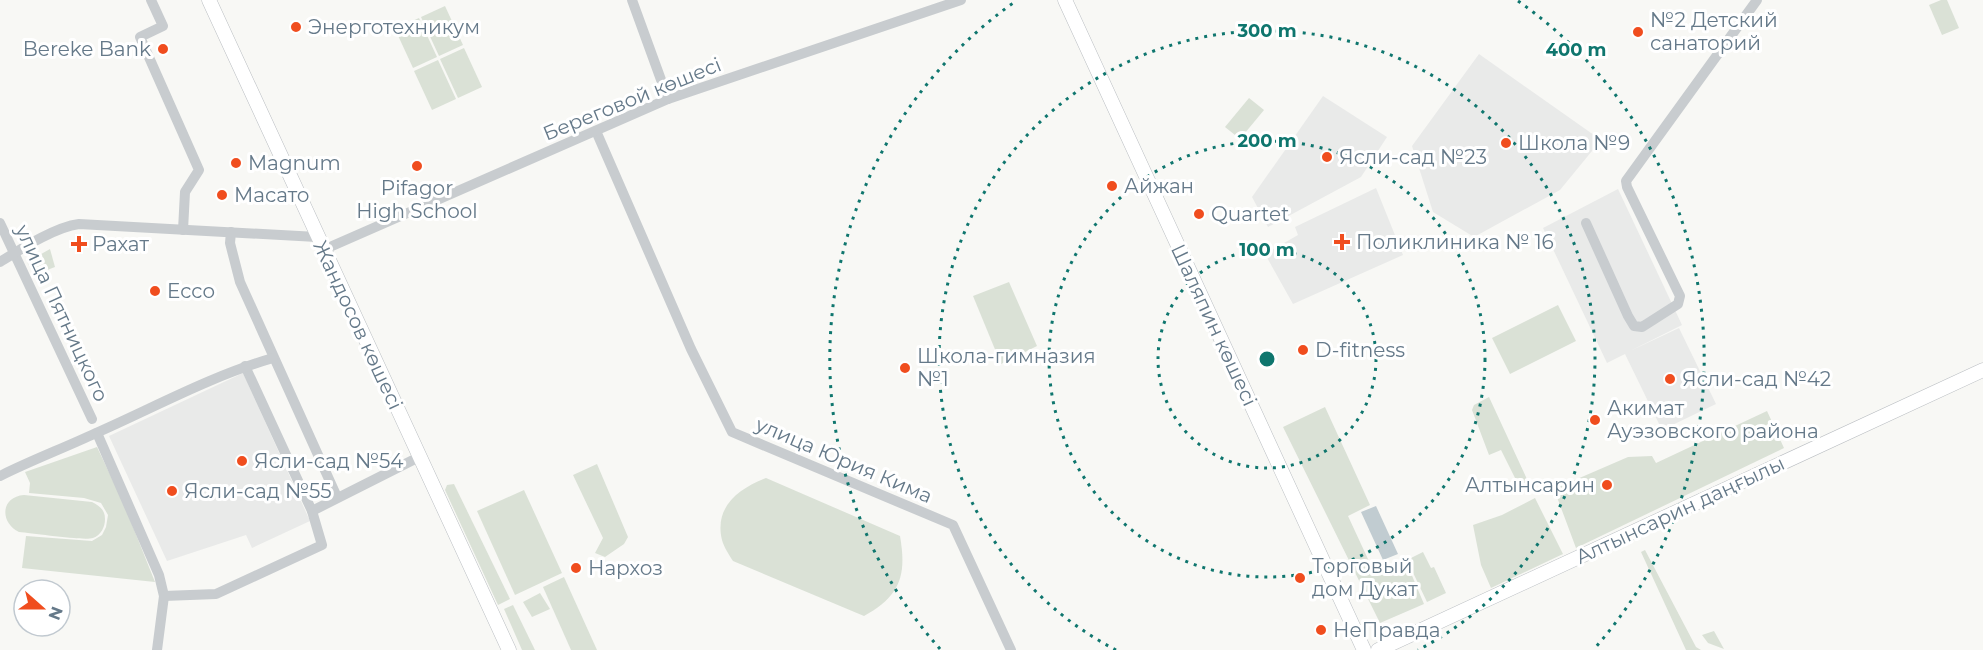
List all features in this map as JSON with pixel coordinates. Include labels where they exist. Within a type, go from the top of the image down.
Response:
[{"type":"main road","name":"Жандосов көшесі","points":[[209,0],[509,650]]},
{"type":"main road","name":"Шаляпин көшесі","points":[[1065,0],[1364,650]]},
{"type":"main road","name":"Алтынсарин даңғылы","points":[[1378,650],[1983,370]]},
{"type":"street","points":[[151,0],[163,26],[140,37],[200,170],[185,192],[183,230]]},
{"type":"street","points":[[632,0],[668,99]]},
{"type":"street","name":"Береговой көшесі","points":[[0,262],[63,228],[74,225],[231,232],[320,243],[596,131],[668,99],[961,0]]},
{"type":"street","points":[[1586,223],[1634,326],[1642,327],[1678,304],[1680,296],[1626,181],[1757,0]]},
{"type":"street","name":"улица Юрия Кима","points":[[596,131],[691,349],[732,432],[954,525],[1011,650]]},
{"type":"street","name":"улица Пятницкого","points":[[0,223],[92,419]]},
{"type":"street","points":[[231,232],[230,243],[240,282],[338,497]]},
{"type":"street","points":[[0,476],[168,399],[245,366],[273,358]]},
{"type":"street","points":[[164,596],[216,594],[322,545],[312,511],[245,366]]},
{"type":"street","name":"улица Пятницкого","points":[[97,433],[159,575],[164,596],[157,650]]},
{"type":"street","points":[[312,511],[419,457]]},
{"type":"shaded area","points":[[1947,0],[1959,28],[1942,35],[1929,5]]},
{"type":"shaded area","points":[[445,6],[463,45],[439,56],[421,17]]},
{"type":"shaded area","points":[[419,18],[437,57],[413,68],[395,29]]},
{"type":"shaded area","points":[[464,48],[482,87],[458,98],[440,59]]},
{"type":"shaded area","name":"Школа №9","points":[[1479,54],[1601,140],[1560,190],[1474,237],[1433,212],[1412,146]]},
{"type":"shaded area","points":[[438,60],[456,99],[432,110],[414,71]]},
{"type":"shaded area","name":"Ясли-сад №23","points":[[1323,96],[1387,137],[1361,177],[1268,227],[1252,197]]},
{"type":"shaded area","points":[[1249,98],[1264,110],[1240,139],[1225,127]]},
{"type":"shaded area","name":"Поликлиника № 16","points":[[1376,188],[1403,255],[1293,304],[1265,254],[1298,235],[1295,227]]},
{"type":"shaded area","points":[[1618,189],[1682,325],[1630,351],[1679,328],[1716,404],[1662,430],[1625,354],[1607,363],[1543,228]]},
{"type":"shaded area","points":[[50,249],[55,267],[34,275],[27,262]]},
{"type":"shaded area","points":[[1009,282],[1037,346],[1001,364],[973,296]]},
{"type":"shaded area","points":[[1558,305],[1576,341],[1510,374],[1492,338]]},
{"type":"shaded area","points":[[243,373],[310,521],[252,548],[246,535],[167,561],[109,436]]},
{"type":"shaded area","points":[[1489,397],[1532,490],[1521,490],[1501,450],[1489,455],[1472,410],[1474,405]]},
{"type":"shaded area","points":[[1325,407],[1370,505],[1348,516],[1374,572],[1405,559],[1424,604],[1380,623],[1283,427]]},
{"type":"shaded area","points":[[1767,411],[1784,448],[1576,548],[1554,489],[1628,457],[1652,456],[1656,463]]},
{"type":"shaded area","points":[[97,447],[123,502],[155,582],[22,568],[26,536],[92,541],[102,535],[108,515],[101,503],[84,498],[29,493],[30,483],[25,472]]},
{"type":"shaded area","points":[[597,464],[628,537],[624,544],[605,557],[595,553],[603,538],[573,475]]},
{"type":"shaded area","points":[[766,478],[900,536],[901,574],[886,601],[864,616],[733,561],[725,548],[720,528],[725,509],[738,494]]},
{"type":"shaded area","points":[[454,484],[510,599],[498,605],[445,490],[447,485]]},
{"type":"shaded area","points":[[524,490],[562,573],[515,595],[477,511]]},
{"type":"shaded area","points":[[24,495],[92,502],[104,513],[103,528],[96,537],[88,539],[19,532],[8,523],[5,511],[10,500]]},
{"type":"shaded area","points":[[1535,498],[1563,554],[1491,588],[1481,565],[1473,525],[1502,515]]},
{"type":"shaded area","points":[[1376,506],[1398,554],[1383,560],[1361,512]]},
{"type":"shaded area","points":[[1645,550],[1696,647],[1701,650],[1686,650],[1641,552]]},
{"type":"shaded area","points":[[1423,552],[1431,568],[1434,567],[1446,593],[1427,602],[1407,560]]},
{"type":"shaded area","points":[[564,577],[597,650],[571,650],[543,587]]},
{"type":"shaded area","points":[[540,593],[550,609],[532,617],[523,602]]},
{"type":"shaded area","points":[[513,605],[535,650],[522,650],[504,609]]},
{"type":"shaded area","points":[[1714,631],[1724,649],[1708,643],[1702,635]]},
{"type":"place","name":"Энерготехникум","points":[[296,27]]},
{"type":"place","name":"№2 Детский санаторий","points":[[1638,32]]},
{"type":"place","name":"Bereke Bank","points":[[163,49]]},
{"type":"place","name":"Школа №9","points":[[1506,143]]},
{"type":"place","name":"Ясли-сад №23","points":[[1327,157]]},
{"type":"place","name":"Magnum","points":[[236,163]]},
{"type":"place","name":"Pifagor High School","points":[[417,166]]},
{"type":"place","name":"Айжан","points":[[1112,186]]},
{"type":"place","name":"Масато","points":[[222,195]]},
{"type":"place","name":"Quartet","points":[[1199,214]]},
{"type":"place","name":"Поликлиника № 16","points":[[1342,242]]},
{"type":"place","name":"Рахат","points":[[79,244]]},
{"type":"place","name":"Ecco","points":[[155,291]]},
{"type":"place","name":"D-fitness","points":[[1303,350]]},
{"type":"place","name":"Школа-гимназия №1","points":[[905,368]]},
{"type":"place","name":"Ясли-сад №42","points":[[1670,379]]},
{"type":"place","name":"Акимат Ауэзовского района","points":[[1595,420]]},
{"type":"place","name":"Ясли-сад №54","points":[[242,461]]},
{"type":"place","name":"Алтынсарин","points":[[1607,485]]},
{"type":"place","name":"Ясли-сад №55","points":[[172,491]]},
{"type":"place","name":"Нархоз","points":[[576,568]]},
{"type":"place","name":"Торговый дом Дукат","points":[[1300,578]]},
{"type":"place","name":"НеПравда","points":[[1321,630]]}]
